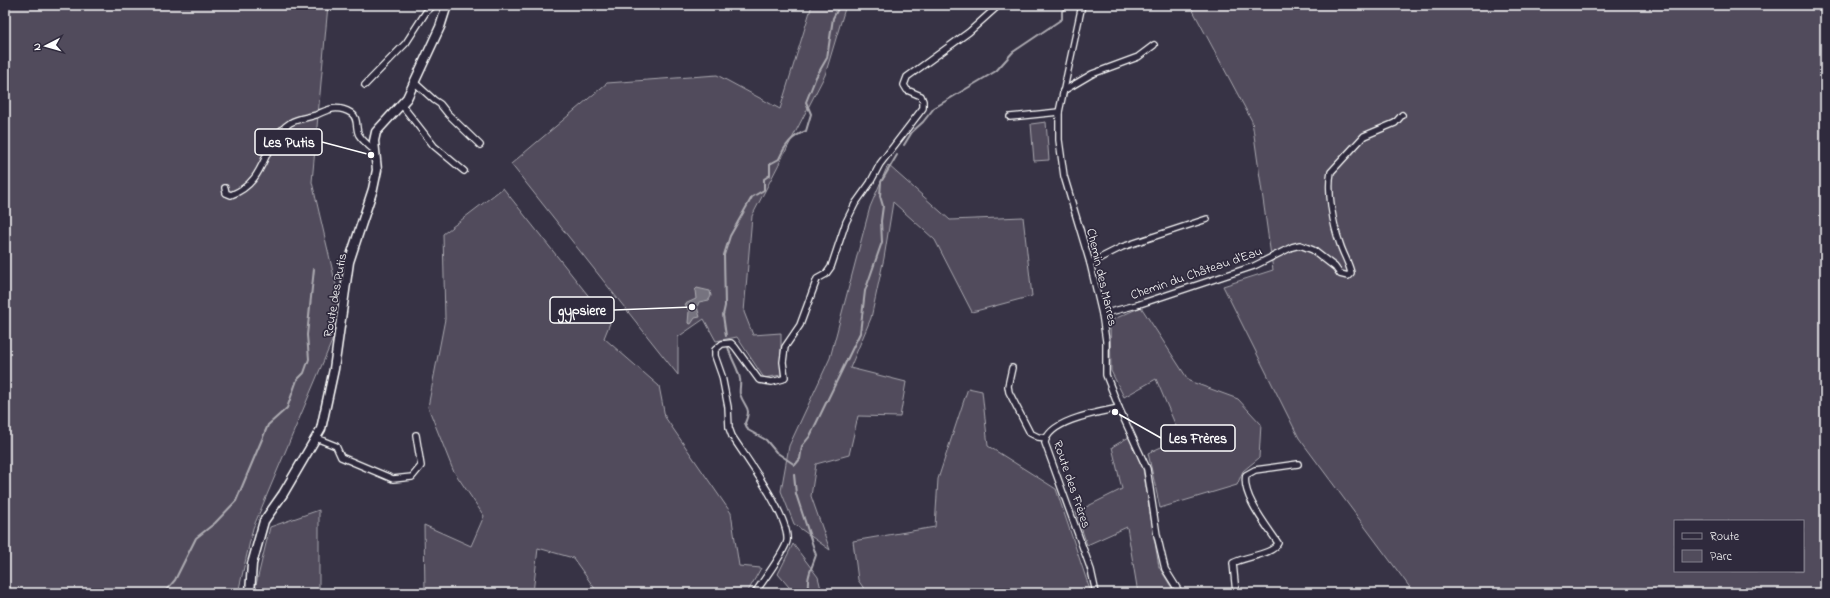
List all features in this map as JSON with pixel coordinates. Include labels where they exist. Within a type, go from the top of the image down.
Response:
[{"type":"street","points":[[365,85],[406,43],[426,12],[434,5]]},
{"type":"street","name":"Route des Putis","points":[[250,593],[252,564],[264,521],[283,494],[320,429],[334,369],[350,262],[373,188],[377,170],[374,150],[376,132],[407,98],[440,27],[447,5]]},
{"type":"street","points":[[755,593],[785,547],[787,535],[776,504],[732,436],[725,389],[715,356],[715,350],[722,344],[731,343],[759,380],[772,382],[783,380],[785,377],[783,362],[785,347],[800,325],[818,279],[826,274],[831,267],[850,212],[880,164],[923,108],[924,101],[921,96],[907,90],[904,86],[907,77],[969,32],[999,5]]},
{"type":"street","name":"Chemin des Marres","points":[[1082,5],[1059,112],[1059,133],[1064,176],[1090,263],[1102,314],[1106,341],[1106,375],[1119,408],[1147,469],[1157,535],[1165,569],[1180,593]]},
{"type":"street","points":[[1063,91],[1092,74],[1138,58],[1154,45]]},
{"type":"street","points":[[414,82],[440,104],[448,114],[480,145]]},
{"type":"street","points":[[401,104],[434,146],[464,171]]},
{"type":"street","points":[[225,188],[226,193],[231,195],[250,183],[258,174],[271,145],[289,124],[329,109],[342,109],[351,113],[356,120],[360,137],[374,150]]},
{"type":"street","points":[[1010,118],[1059,112]]},
{"type":"street","name":"Chemin du Château d'Eau","points":[[1102,314],[1254,266],[1292,247],[1300,245],[1313,250],[1335,267],[1340,274],[1348,276],[1351,274],[1350,268],[1337,235],[1332,208],[1331,172],[1364,136],[1395,123],[1402,115]]},
{"type":"street","points":[[1090,263],[1122,247],[1207,219]]},
{"type":"street","points":[[1012,368],[1008,386],[1009,392],[1030,433],[1038,437],[1046,438]]},
{"type":"street","name":"Route des Frères","points":[[1096,593],[1091,570],[1045,443],[1046,438],[1056,427],[1090,414],[1119,408]]},
{"type":"street","points":[[316,438],[336,446],[341,457],[393,479],[412,477],[421,466],[416,435]]},
{"type":"street","points":[[1236,593],[1233,563],[1246,557],[1272,550],[1276,547],[1278,542],[1248,494],[1245,481],[1246,475],[1255,470],[1298,464]]},
{"type":"green space","points":[[5,5],[328,5],[312,182],[343,315],[253,528],[238,593],[5,593]]},
{"type":"green space","points":[[812,5],[846,5],[825,75],[752,216],[744,312],[753,335],[781,333],[781,375],[764,378],[737,337],[716,341],[704,319],[678,337],[678,375],[511,164],[607,83],[717,75],[780,109]]},
{"type":"green space","points":[[1190,5],[1825,5],[1825,593],[1414,593],[1299,438],[1223,286],[1273,270],[1252,121]]},
{"type":"green space","points":[[1046,122],[1049,160],[1034,161],[1031,124]]},
{"type":"green space","points":[[888,165],[950,220],[1023,217],[1032,296],[972,312],[935,240],[893,202],[884,258],[871,318],[850,368],[906,382],[900,417],[858,416],[849,455],[816,464],[811,496],[830,550],[794,524],[781,491],[789,446],[830,358],[870,207]]},
{"type":"green space","points":[[503,188],[610,323],[604,338],[659,386],[665,417],[731,513],[739,566],[761,568],[747,593],[598,593],[573,558],[538,548],[533,593],[425,593],[424,525],[471,546],[484,516],[453,470],[428,407],[445,319],[443,234]]},
{"type":"green space","points":[[1141,307],[1189,381],[1238,399],[1261,424],[1259,458],[1243,471],[1237,485],[1160,508],[1148,453],[1181,438],[1156,379],[1124,397],[1111,371],[1110,321]]},
{"type":"green space","points":[[968,388],[982,391],[988,446],[1056,489],[1091,593],[867,593],[858,580],[853,541],[935,527],[938,479]]},
{"type":"green space","points":[[1129,437],[1143,469],[1159,567],[1175,593],[1138,593],[1127,527],[1087,545],[1076,512],[1122,489],[1112,447]]},
{"type":"green space","points":[[319,510],[319,593],[254,593],[270,527]]},
{"type":"green space","points":[[793,544],[818,577],[822,593],[794,593],[778,574]]},
{"type":"shaded area","points":[[697,288],[710,291],[711,296],[709,300],[699,302],[697,307],[700,317],[695,318],[691,324],[688,323],[689,311],[685,304],[696,299],[695,290]]},
{"type":"waterway","points":[[726,336],[723,315],[725,306],[724,255],[730,236],[752,197],[764,190],[764,179],[770,175],[770,164],[779,159],[786,145],[793,138],[806,131],[811,114],[806,102],[816,77],[827,58],[833,18],[840,5]]},
{"type":"waterway","points":[[904,145],[912,132],[923,122],[934,108],[996,71],[1013,52],[1062,19],[1062,11],[1070,5]]},
{"type":"waterway","points":[[728,346],[730,355],[739,375],[740,394],[748,410],[745,423],[748,430],[766,440],[776,452],[795,465],[800,459],[802,446],[810,436],[860,333],[865,291],[882,242],[881,221],[883,206],[880,196],[881,182],[897,155]]},
{"type":"waterway","points":[[164,593],[175,580],[196,538],[215,523],[236,501],[268,425],[287,408],[297,380],[304,373],[309,359],[307,335],[314,269]]},
{"type":"waterway","points":[[794,474],[796,494],[816,555],[808,578],[809,593]]},
{"type":"place","name":"Les Putis","points":[[371,155]]},
{"type":"place","name":"gypsiere","points":[[692,307]]},
{"type":"place","name":"Les Frères","points":[[1115,412]]}]
